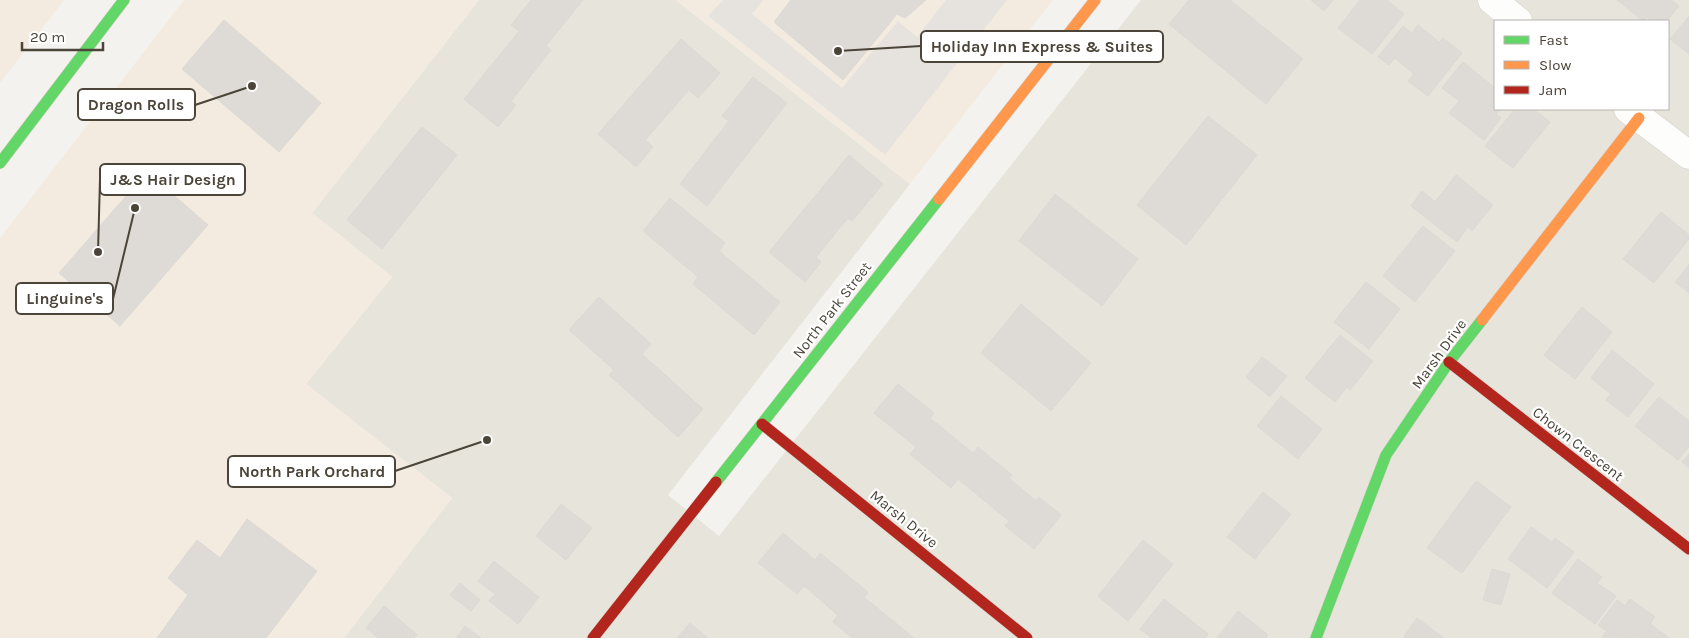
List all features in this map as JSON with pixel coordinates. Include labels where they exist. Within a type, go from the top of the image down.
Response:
[{"type":"street","points":[[0,163],[124,0]]},
{"type":"street","name":"North Park Street","points":[[593,638],[1095,0]]},
{"type":"street","points":[[1492,0],[1517,20]]},
{"type":"street","points":[[1633,113],[1689,155]]},
{"type":"street","name":"Marsh Drive","points":[[1316,638],[1386,455],[1449,362],[1633,113]]},
{"type":"street","name":"Chown Crescent","points":[[1449,362],[1689,549]]},
{"type":"street","name":"Marsh Drive","points":[[762,424],[1028,638]]},
{"type":"shaded area","points":[[0,0],[64,0],[0,83]]},
{"type":"shaded area","points":[[184,0],[479,0],[312,213],[392,277],[306,384],[452,498],[344,638],[0,638],[0,238]]},
{"type":"shaded area","points":[[479,0],[676,0],[910,184],[668,495],[719,536],[1141,0],[1689,0],[1689,638],[344,638],[452,498],[306,384],[392,277],[312,213]]},
{"type":"shaded area","points":[[676,0],[1053,0],[910,184]]},
{"type":"shaded area","points":[[723,0],[763,0],[752,14],[842,88],[898,21],[917,37],[946,0],[1007,0],[885,155],[708,16]]},
{"type":"building","points":[[531,0],[583,0],[546,46],[551,50],[511,101],[516,105],[498,127],[464,99],[519,31],[511,25]]},
{"type":"building","points":[[791,0],[926,0],[905,18],[897,14],[843,80],[774,22]]},
{"type":"building","points":[[1189,0],[1230,0],[1303,59],[1266,104],[1169,24]]},
{"type":"building","points":[[1311,0],[1333,0],[1324,11]]},
{"type":"building","points":[[1360,0],[1387,0],[1404,14],[1372,54],[1338,28]]},
{"type":"building","points":[[1617,0],[1671,0],[1679,6],[1668,20],[1651,20],[1647,17],[1642,20]]},
{"type":"building","points":[[1689,16],[1689,54],[1670,39]]},
{"type":"building","points":[[224,20],[321,103],[279,152],[182,69]]},
{"type":"building","points":[[1418,25],[1439,42],[1443,38],[1462,53],[1428,96],[1408,81],[1414,74],[1395,58],[1389,65],[1378,57],[1403,26],[1412,33]]},
{"type":"building","points":[[681,39],[720,73],[698,98],[689,90],[645,140],[653,147],[636,167],[598,134]]},
{"type":"building","points":[[1463,62],[1494,87],[1494,110],[1500,110],[1496,114],[1501,118],[1484,140],[1449,113],[1459,101],[1442,88]]},
{"type":"building","points":[[753,77],[787,103],[707,206],[680,184],[729,121],[722,116]]},
{"type":"building","points":[[1514,110],[1534,110],[1550,122],[1513,168],[1485,146]]},
{"type":"building","points":[[1208,116],[1257,155],[1186,245],[1137,205]]},
{"type":"building","points":[[422,127],[457,155],[382,249],[347,220]]},
{"type":"building","points":[[849,155],[883,184],[852,221],[848,218],[816,257],[821,262],[805,282],[769,252]]},
{"type":"building","points":[[147,172],[208,225],[120,326],[59,273]]},
{"type":"building","points":[[1456,175],[1493,205],[1472,231],[1468,227],[1457,242],[1411,206],[1422,191],[1435,202]]},
{"type":"building","points":[[1055,194],[1138,259],[1102,306],[1019,241]]},
{"type":"building","points":[[670,198],[725,243],[719,251],[780,302],[754,335],[693,284],[698,277],[643,231]]},
{"type":"building","points":[[1661,212],[1689,235],[1689,239],[1654,283],[1623,259]]},
{"type":"building","points":[[1423,226],[1455,251],[1415,302],[1383,276]]},
{"type":"building","points":[[1689,265],[1689,293],[1675,282]]},
{"type":"building","points":[[1366,282],[1400,309],[1369,349],[1334,322]]},
{"type":"building","points":[[599,297],[651,344],[642,354],[703,409],[678,437],[609,375],[614,370],[569,330]]},
{"type":"building","points":[[1021,304],[1091,363],[1051,411],[981,353]]},
{"type":"building","points":[[1582,307],[1612,332],[1575,379],[1544,355]]},
{"type":"building","points":[[1340,335],[1373,361],[1350,390],[1347,387],[1335,402],[1305,378]]},
{"type":"building","points":[[1612,350],[1654,384],[1628,417],[1606,400],[1611,394],[1591,378]]},
{"type":"building","points":[[1262,357],[1287,376],[1270,397],[1246,377]]},
{"type":"building","points":[[898,384],[934,413],[930,418],[973,453],[978,447],[1012,475],[1009,478],[1036,501],[1039,497],[1061,515],[1034,549],[1005,526],[1009,521],[958,479],[951,488],[910,454],[916,447],[874,413]]},
{"type":"building","points":[[1281,396],[1322,429],[1298,459],[1257,426]]},
{"type":"building","points":[[1659,397],[1689,421],[1689,446],[1678,460],[1635,426]]},
{"type":"building","points":[[1689,454],[1689,468],[1682,462]]},
{"type":"building","points":[[1476,481],[1511,507],[1462,573],[1427,548]]},
{"type":"building","points":[[1263,492],[1291,514],[1255,559],[1227,537]]},
{"type":"building","points":[[561,504],[592,528],[566,560],[536,536]]},
{"type":"building","points":[[247,519],[317,571],[266,638],[157,638],[188,595],[168,578],[197,540],[220,558]]},
{"type":"building","points":[[1531,527],[1552,542],[1555,538],[1574,552],[1547,588],[1508,559]]},
{"type":"building","points":[[783,533],[815,560],[820,553],[868,592],[864,597],[914,638],[852,638],[833,622],[838,615],[804,586],[797,594],[758,563]]},
{"type":"building","points":[[1143,540],[1173,564],[1128,621],[1098,596]]},
{"type":"building","points":[[1578,559],[1602,577],[1597,583],[1616,596],[1595,624],[1552,593]]},
{"type":"building","points":[[494,561],[539,597],[518,624],[489,601],[495,594],[478,581]]},
{"type":"building","points":[[1492,569],[1510,574],[1501,605],[1483,600]]},
{"type":"building","points":[[460,583],[480,600],[471,611],[450,595]]},
{"type":"building","points":[[1164,599],[1208,634],[1205,638],[1152,638],[1140,629]]},
{"type":"building","points":[[1630,599],[1655,617],[1650,624],[1667,638],[1602,637],[1607,631],[1598,625],[1617,600],[1625,606]]},
{"type":"building","points":[[384,606],[417,635],[414,638],[378,638],[366,628]]},
{"type":"building","points":[[1238,611],[1268,635],[1266,638],[1217,638]]},
{"type":"building","points":[[1417,618],[1444,638],[1403,638]]},
{"type":"building","points":[[690,623],[708,638],[677,638]]},
{"type":"building","points":[[465,626],[481,638],[456,638]]},
{"type":"traffic: fast","points":[[0,163],[124,0]]},
{"type":"traffic: fast","points":[[716,482],[939,199]]},
{"type":"traffic: fast","points":[[1316,638],[1386,455],[1449,362],[1482,320]]},
{"type":"traffic: slow","points":[[939,199],[1095,0]]},
{"type":"traffic: slow","points":[[1482,320],[1639,118]]},
{"type":"traffic: jam","points":[[1449,362],[1689,549]]},
{"type":"traffic: jam","points":[[762,424],[1027,638]]},
{"type":"traffic: jam","points":[[593,638],[716,482]]},
{"type":"place","name":"Holiday Inn Express & Suites","points":[[838,51]]},
{"type":"place","name":"Dragon Rolls","points":[[252,86]]},
{"type":"place","name":"Linguine's","points":[[135,208]]},
{"type":"place","name":"J&S Hair Design","points":[[98,252]]},
{"type":"place","name":"North Park Orchard","points":[[487,440]]}]
